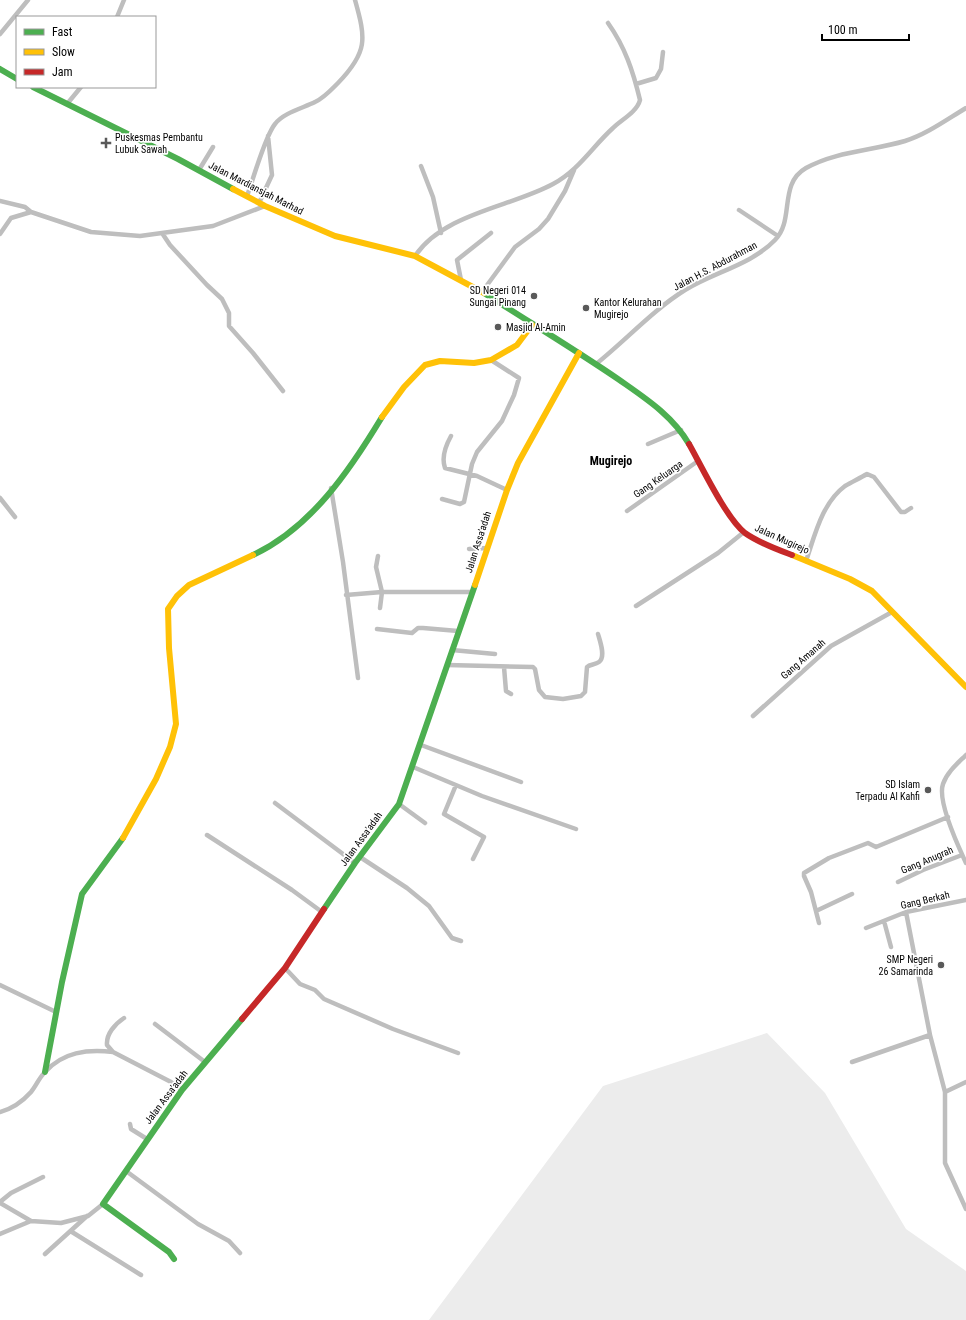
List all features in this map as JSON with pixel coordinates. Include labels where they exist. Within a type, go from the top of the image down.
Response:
[{"type":"street","points":[[0,34],[28,0]]},
{"type":"street","points":[[117,16],[124,0]]},
{"type":"street","points":[[248,196],[268,136],[275,124],[283,118],[322,99],[351,70],[358,59],[363,40],[362,25],[355,0]]},
{"type":"street","points":[[415,256],[423,244],[440,233],[485,209],[542,189],[574,170],[612,128],[638,105],[640,100],[629,59],[608,22]]},
{"type":"street","points":[[636,84],[656,78],[661,69],[663,52]]},
{"type":"street","points":[[0,69],[16,78]]},
{"type":"street","name":"Jalan Mardiansjah Marhad","points":[[34,88],[199,170],[264,206],[335,236],[415,256],[482,292],[532,325],[579,353]]},
{"type":"street","points":[[67,104],[80,88]]},
{"type":"street","name":"Jalan H.S. Abdurahman","points":[[596,364],[671,300],[692,286],[760,253],[778,236],[784,226],[789,189],[794,179],[804,169],[836,155],[906,141],[932,130],[966,108]]},
{"type":"street","points":[[258,203],[272,175],[268,136]]},
{"type":"street","points":[[199,170],[213,147]]},
{"type":"street","points":[[421,166],[433,197],[440,233]]},
{"type":"street","points":[[482,292],[515,247],[539,230],[548,219],[565,191],[574,170]]},
{"type":"street","points":[[0,201],[25,207],[31,212],[91,232],[124,236],[162,233],[213,226],[264,206]]},
{"type":"street","points":[[739,210],[778,236]]},
{"type":"street","points":[[0,234],[11,218],[31,212]]},
{"type":"street","points":[[162,233],[170,246],[207,286],[222,299],[229,313],[229,326],[254,353],[283,391]]},
{"type":"street","points":[[461,280],[457,260],[491,233]]},
{"type":"street","points":[[45,1072],[56,1012],[82,894],[128,831],[156,779],[170,747],[176,724],[169,648],[168,609],[177,596],[189,586],[264,550],[292,532],[313,511],[331,487],[357,458],[404,387],[425,365],[440,361],[474,363],[492,360],[517,345],[532,325]]},
{"type":"street","name":"Jalan Mugirejo","points":[[579,353],[663,411],[681,430],[717,496],[744,532],[758,540],[864,586],[892,612],[966,687]]},
{"type":"street","name":"Jalan Assa'adah","points":[[103,1204],[147,1138],[182,1090],[284,968],[360,856],[399,804],[421,745],[507,490],[518,463],[579,353]]},
{"type":"street","points":[[442,499],[460,504],[464,502],[470,474],[477,452],[502,421],[519,381],[519,378],[492,360]]},
{"type":"street","points":[[648,444],[681,430]]},
{"type":"street","points":[[451,436],[446,444],[444,454],[445,468],[470,474],[492,482],[507,490]]},
{"type":"street","name":"Gang Keluarga","points":[[627,511],[698,461]]},
{"type":"street","points":[[806,561],[820,520],[828,504],[845,486],[867,474],[874,478],[902,512],[905,512],[911,508]]},
{"type":"street","points":[[331,487],[343,562],[346,595],[358,678]]},
{"type":"street","points":[[0,498],[15,517]]},
{"type":"street","points":[[636,606],[718,553],[744,532]]},
{"type":"street","points":[[469,549],[487,548]]},
{"type":"street","points":[[378,556],[376,567],[382,592],[380,608]]},
{"type":"street","points":[[346,595],[382,592],[473,592]]},
{"type":"street","name":"Gang Amanah","points":[[753,716],[831,646],[892,612]]},
{"type":"street","points":[[377,628],[412,633],[418,628],[458,632]]},
{"type":"street","points":[[447,666],[527,667],[535,669],[539,690],[545,696],[563,698],[581,696],[585,692],[587,668],[601,660],[602,654],[598,634]]},
{"type":"street","points":[[452,650],[495,654]]},
{"type":"street","points":[[504,667],[506,691],[511,694]]},
{"type":"street","points":[[421,745],[521,782]]},
{"type":"street","points":[[966,754],[948,774],[942,788],[948,817],[966,863]]},
{"type":"street","points":[[413,767],[482,796],[576,829]]},
{"type":"street","points":[[456,785],[444,814],[484,837],[473,858]]},
{"type":"street","points":[[275,802],[356,863]]},
{"type":"street","points":[[399,804],[425,822]]},
{"type":"street","points":[[819,923],[804,873],[830,858],[868,843],[876,847],[948,817]]},
{"type":"street","points":[[207,835],[292,890],[322,912]]},
{"type":"street","name":"Gang Anugrah","points":[[898,882],[923,870],[962,855]]},
{"type":"street","points":[[360,856],[407,888],[429,906],[452,938],[461,941]]},
{"type":"street","points":[[816,911],[852,894]]},
{"type":"street","name":"Gang Berkah","points":[[866,928],[906,912],[966,900]]},
{"type":"street","points":[[906,912],[930,1035],[946,1092],[945,1163],[966,1209]]},
{"type":"street","points":[[884,921],[891,947]]},
{"type":"street","points":[[284,968],[300,984],[315,990],[324,999],[393,1029],[458,1053]]},
{"type":"street","points":[[0,985],[56,1012]]},
{"type":"street","points":[[113,1052],[107,1045],[107,1039],[117,1023],[124,1018]]},
{"type":"street","points":[[156,1024],[205,1062]]},
{"type":"street","points":[[852,1062],[930,1035]]},
{"type":"street","points":[[0,1112],[18,1103],[31,1092],[45,1072],[65,1058],[78,1052],[98,1050],[113,1052],[171,1082],[182,1090]]},
{"type":"street","points":[[946,1092],[966,1082]]},
{"type":"street","points":[[130,1124],[131,1129],[147,1138]]},
{"type":"street","points":[[126,1171],[198,1224],[229,1241],[240,1253]]},
{"type":"street","points":[[43,1177],[11,1193],[0,1203],[31,1221],[61,1223],[88,1216]]},
{"type":"street","points":[[45,1254],[103,1204],[169,1252],[174,1258]]},
{"type":"street","points":[[0,1234],[31,1221]]},
{"type":"street","points":[[72,1232],[141,1275]]},
{"type":"shaded area","points":[[767,1033],[825,1093],[906,1229],[966,1271],[966,1320],[429,1320],[603,1086]]},
{"type":"traffic: fast","points":[[0,69],[16,78]]},
{"type":"traffic: fast","points":[[35,88],[178,159],[233,189]]},
{"type":"traffic: fast","points":[[484,293],[585,357],[648,400],[675,424],[689,444]]},
{"type":"traffic: fast","points":[[253,555],[293,530],[327,496],[370,437],[382,417]]},
{"type":"traffic: fast","points":[[324,909],[355,863],[399,804],[475,585]]},
{"type":"traffic: fast","points":[[45,1072],[62,982],[82,894],[123,838]]},
{"type":"traffic: fast","points":[[174,1259],[169,1252],[103,1204],[182,1090],[242,1019]]},
{"type":"traffic: slow","points":[[233,189],[265,206],[335,236],[415,256],[484,293]]},
{"type":"traffic: slow","points":[[382,417],[404,387],[425,365],[440,361],[474,363],[491,360],[517,345],[532,325]]},
{"type":"traffic: slow","points":[[475,585],[507,490],[518,463],[579,353]]},
{"type":"traffic: slow","points":[[123,838],[156,779],[170,747],[176,724],[169,648],[168,609],[177,596],[189,585],[253,555]]},
{"type":"traffic: slow","points":[[792,555],[850,579],[872,591],[966,687]]},
{"type":"traffic: jam","points":[[689,444],[722,504],[738,526],[745,533],[756,540],[792,555]]},
{"type":"traffic: jam","points":[[242,1019],[285,968],[324,909]]},
{"type":"place","name":"Puskesmas Pembantu Lubuk Sawah","points":[[106,143]]},
{"type":"place","name":"SD Negeri 014 Sungai Pinang","points":[[534,296]]},
{"type":"place","name":"Kantor Kelurahan Mugirejo","points":[[586,308]]},
{"type":"place","name":"Masjid Al-Amin","points":[[498,327]]},
{"type":"place","name":"SD Islam Terpadu Al Kahfi","points":[[928,790]]},
{"type":"place","name":"SMP Negeri 26 Samarinda","points":[[941,965]]},
{"type":"district","name":"Mugirejo","points":[[611,461]]}]
